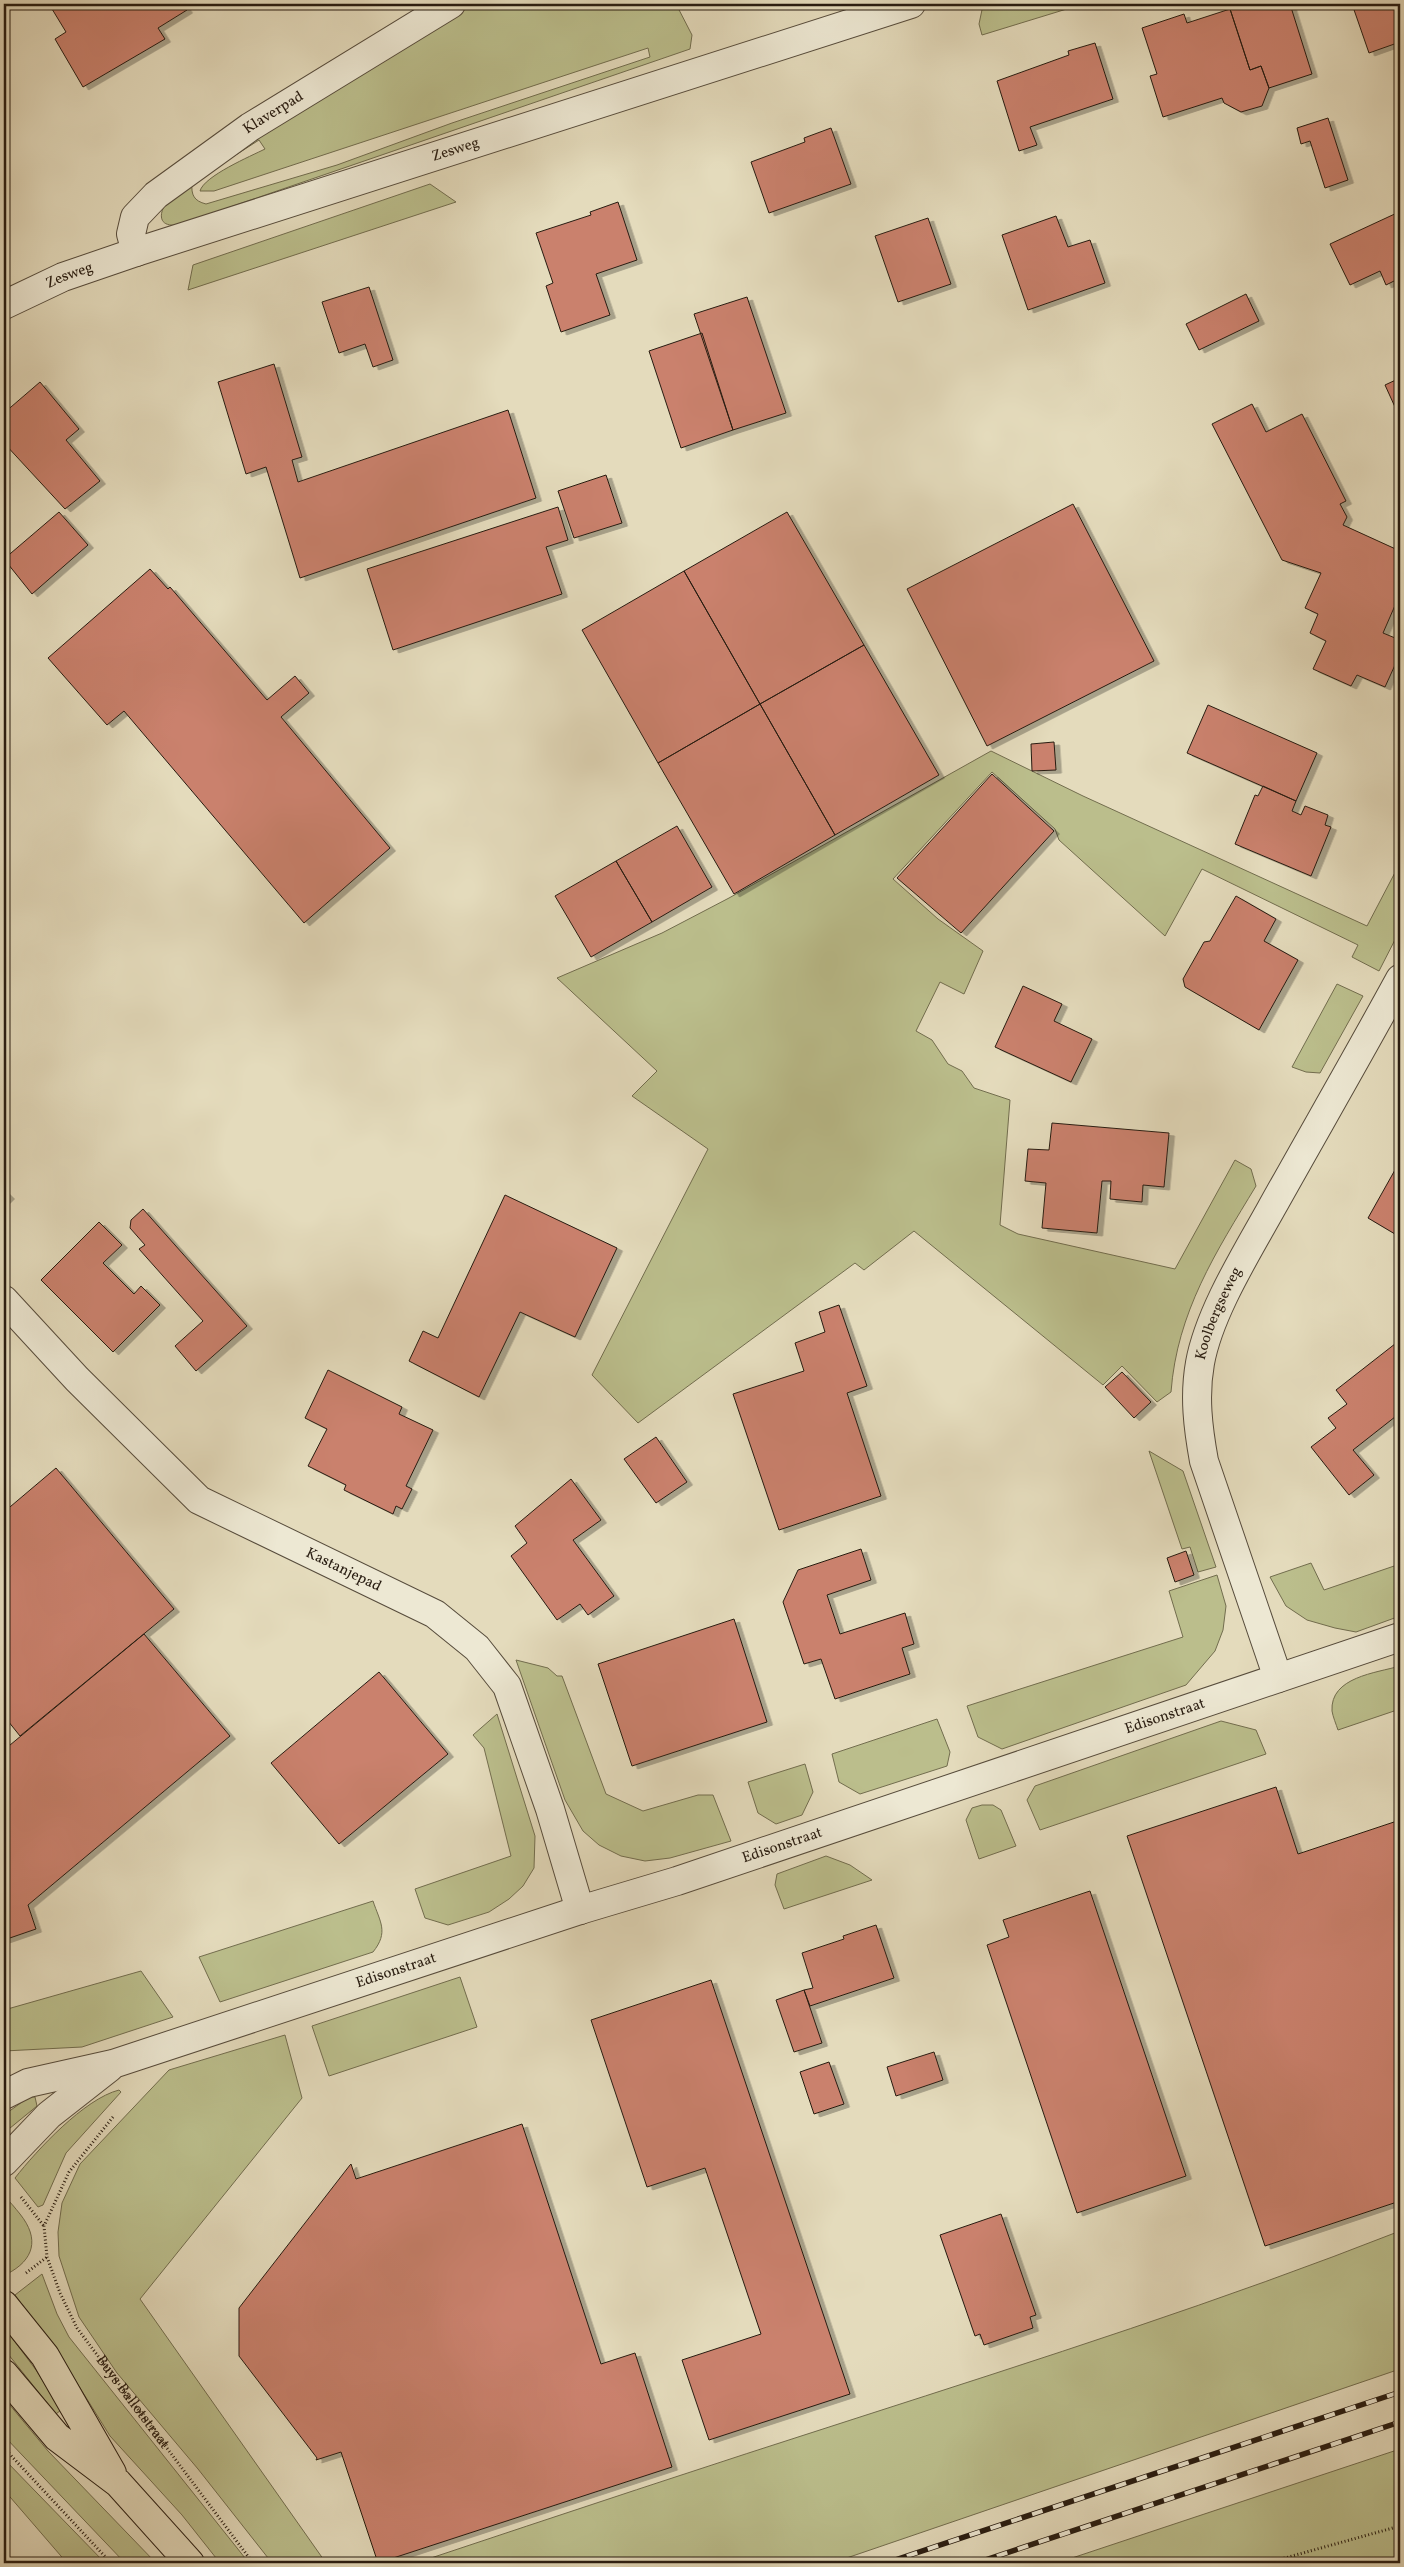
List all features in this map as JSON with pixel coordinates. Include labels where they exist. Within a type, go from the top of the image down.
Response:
[{"type":"main road","points":[[4,2305],[45,2356],[118,2483]]},
{"type":"main road","points":[[4,2374],[57,2437],[118,2483],[190,2563]]},
{"type":"street","name":"Klaverpad","points":[[136,252],[131,234],[136,217],[156,195],[250,127],[452,4]]},
{"type":"street","name":"Zesweg","points":[[4,305],[63,277],[136,252],[911,4]]},
{"type":"street","name":"Koolbergseweg","points":[[1278,1678],[1204,1460],[1198,1429],[1196,1400],[1200,1362],[1212,1324],[1240,1264],[1400,979]]},
{"type":"street","name":"Kastanjepad","points":[[4,1300],[77,1379],[199,1500],[435,1614],[477,1648],[507,1686],[550,1809],[580,1910]]},
{"type":"street","name":"Edisonstraat","points":[[4,2095],[28,2083],[113,2064],[580,1910],[720,1867],[1400,1637]]},
{"type":"street","name":"Edisonstraat","points":[[4,2162],[49,2115],[113,2064]]},
{"type":"path","points":[[15,2190],[44,2226],[69,2172],[116,2114]]},
{"type":"path","name":"Buys Ballotstraat","points":[[44,2226],[47,2257],[60,2293],[77,2328],[253,2563]]},
{"type":"path","points":[[4,2448],[111,2563]]},
{"type":"path","points":[[1267,2563],[1400,2526]]},
{"type":"green space","points":[[466,4],[676,4],[692,35],[690,49],[178,225],[164,223],[162,219],[163,208],[170,197],[210,167],[318,95]],"holes":[[[648,48],[650,57],[452,123],[337,165],[206,204],[196,199],[192,191],[192,183],[259,140],[265,149],[219,173],[203,185],[200,191],[214,191]]]},
{"type":"green space","points":[[1083,4],[982,35],[979,24],[983,5]]},
{"type":"green space","points":[[430,184],[456,202],[188,290],[193,265]]},
{"type":"green space","points":[[991,751],[1083,796],[1367,926],[1400,863],[1400,930],[1379,971],[1352,957],[1358,945],[1202,869],[1165,936],[1059,840],[1055,829],[992,772],[893,879],[938,919],[983,951],[964,994],[940,982],[916,1031],[932,1040],[948,1064],[962,1071],[974,1088],[1010,1100],[1000,1225],[1018,1234],[1175,1269],[1235,1160],[1251,1169],[1256,1186],[1213,1259],[1190,1309],[1181,1335],[1171,1392],[1157,1402],[1122,1366],[1103,1385],[914,1231],[864,1270],[855,1263],[638,1423],[592,1375],[708,1149],[632,1096],[657,1071],[557,978],[662,933],[729,898]]},
{"type":"green space","points":[[1337,984],[1363,996],[1320,1073],[1306,1072],[1292,1067]]},
{"type":"green space","points":[[1149,1451],[1183,1471],[1216,1567],[1198,1572],[1190,1547],[1182,1549]]},
{"type":"green space","points":[[1311,1563],[1324,1590],[1400,1564],[1400,1616],[1356,1632],[1307,1620],[1286,1606],[1270,1577]]},
{"type":"green space","points":[[1217,1575],[1226,1606],[1223,1630],[1215,1651],[1186,1685],[1002,1749],[978,1737],[967,1706],[1183,1637],[1169,1591]]},
{"type":"green space","points":[[516,1660],[548,1668],[557,1676],[562,1676],[606,1794],[643,1811],[698,1795],[713,1795],[731,1841],[670,1858],[645,1861],[621,1856],[599,1845],[583,1831],[565,1800]]},
{"type":"green space","points":[[1400,1666],[1400,1709],[1338,1730],[1332,1711],[1333,1700],[1338,1691],[1356,1678]]},
{"type":"green space","points":[[497,1714],[535,1836],[534,1868],[523,1886],[509,1899],[489,1912],[448,1925],[425,1918],[415,1889],[511,1856],[484,1748],[473,1735]]},
{"type":"green space","points":[[937,1719],[950,1752],[947,1766],[860,1794],[839,1782],[832,1754]]},
{"type":"green space","points":[[1221,1721],[1256,1730],[1266,1754],[1040,1830],[1027,1800],[1035,1786]]},
{"type":"green space","points":[[805,1764],[813,1792],[802,1815],[776,1824],[758,1813],[748,1782]]},
{"type":"green space","points":[[982,1805],[993,1805],[1001,1810],[1016,1846],[979,1859],[966,1820],[972,1808]]},
{"type":"green space","points":[[826,1856],[850,1865],[872,1880],[784,1909],[775,1885],[777,1874]]},
{"type":"green space","points":[[373,1901],[382,1927],[382,1933],[381,1939],[373,1952],[220,2002],[199,1957]]},
{"type":"green space","points":[[141,1971],[173,2017],[82,2047],[4,2051],[4,2010]]},
{"type":"green space","points":[[460,1977],[477,2027],[329,2076],[312,2026]]},
{"type":"green space","points":[[285,2035],[302,2098],[140,2299],[326,2563],[272,2563],[198,2469],[117,2373],[79,2317],[59,2256],[58,2232],[62,2203],[80,2164],[169,2070]]},
{"type":"green space","points":[[119,2090],[121,2092],[66,2153],[43,2205],[38,2207],[15,2178],[48,2140],[77,2114],[105,2095]]},
{"type":"green space","points":[[29,2097],[35,2097],[37,2106],[4,2133],[4,2115]]},
{"type":"green space","points":[[4,2197],[26,2223],[32,2240],[31,2248],[23,2262],[7,2274],[4,2271]]},
{"type":"green space","points":[[1400,2231],[1400,2369],[832,2563],[416,2563],[1130,2329],[1333,2257]]},
{"type":"green space","points":[[42,2274],[57,2314],[69,2337],[249,2563],[220,2563],[182,2515],[110,2436],[62,2359],[15,2295]]},
{"type":"green space","points":[[4,2327],[36,2370],[61,2410],[56,2414],[4,2349]]},
{"type":"green space","points":[[4,2398],[48,2451],[156,2563],[125,2563],[4,2436]]},
{"type":"green space","points":[[1400,2449],[1400,2563],[1057,2563]]},
{"type":"green space","points":[[4,2459],[105,2563],[67,2563],[4,2490]]},
{"type":"building","points":[[49,4],[90,4],[92,7],[97,4],[183,4],[187,10],[158,28],[165,39],[83,87],[55,39],[66,32]]},
{"type":"building","points":[[1247,4],[1290,4],[1312,74],[1269,88],[1261,66],[1250,70],[1230,9]]},
{"type":"building","points":[[1352,4],[1400,4],[1400,42],[1369,53]]},
{"type":"building","points":[[1230,9],[1250,70],[1261,66],[1269,88],[1262,106],[1241,112],[1224,103],[1222,98],[1163,117],[1150,76],[1157,74],[1142,28],[1184,14],[1187,23]]},
{"type":"building","points":[[1095,43],[1113,99],[1030,127],[1037,145],[1019,151],[997,81],[1069,55],[1068,51]]},
{"type":"building","points":[[1328,118],[1348,180],[1325,188],[1310,141],[1301,144],[1297,128]]},
{"type":"building","points":[[831,128],[851,184],[769,213],[751,162],[805,142],[804,138]]},
{"type":"building","points":[[618,202],[637,260],[596,274],[610,315],[561,332],[546,286],[553,283],[536,233],[591,215],[590,212]]},
{"type":"building","points":[[1399,212],[1400,278],[1386,285],[1380,271],[1350,285],[1330,244]]},
{"type":"building","points":[[1056,216],[1068,247],[1090,240],[1105,283],[1028,310],[1002,235]]},
{"type":"building","points":[[928,218],[951,284],[898,302],[875,236]]},
{"type":"building","points":[[369,287],[393,360],[373,367],[365,344],[339,353],[322,302]]},
{"type":"building","points":[[1246,294],[1259,321],[1199,350],[1186,324]]},
{"type":"building","points":[[747,297],[786,413],[733,430],[694,314]]},
{"type":"building","points":[[702,333],[733,430],[681,448],[649,351]]},
{"type":"building","points":[[274,364],[302,457],[292,460],[298,482],[508,410],[536,498],[300,578],[266,467],[246,474],[218,382]]},
{"type":"building","points":[[1400,378],[1400,418],[1385,385]]},
{"type":"building","points":[[40,382],[79,429],[66,440],[100,481],[65,509],[4,443],[4,413]]},
{"type":"building","points":[[1252,404],[1266,432],[1302,414],[1346,501],[1340,504],[1347,517],[1343,525],[1400,551],[1400,594],[1383,633],[1400,640],[1400,654],[1385,687],[1357,675],[1351,686],[1313,669],[1326,641],[1310,633],[1318,614],[1305,608],[1321,573],[1282,560],[1212,424]]},
{"type":"building","points":[[606,475],[622,523],[574,538],[558,491]]},
{"type":"building","points":[[1073,504],[1154,661],[987,746],[907,589]]},
{"type":"building","points":[[558,507],[568,540],[546,547],[562,594],[393,650],[367,569]]},
{"type":"building","points":[[59,512],[88,545],[32,594],[4,559]]},
{"type":"building","points":[[787,512],[864,645],[760,704],[684,571]]},
{"type":"building","points":[[150,569],[168,589],[170,587],[267,700],[295,676],[309,693],[281,717],[390,848],[304,923],[124,711],[107,725],[48,658]]},
{"type":"building","points":[[684,571],[760,704],[658,763],[582,630]]},
{"type":"building","points":[[864,645],[939,775],[835,835],[760,704]]},
{"type":"building","points":[[760,704],[835,835],[734,894],[658,763]]},
{"type":"building","points":[[1208,705],[1317,753],[1296,801],[1187,753]]},
{"type":"building","points":[[1054,742],[1056,770],[1032,771],[1031,744]]},
{"type":"building","points":[[992,774],[1054,831],[961,933],[897,878]]},
{"type":"building","points":[[1263,786],[1296,801],[1292,811],[1301,815],[1305,806],[1328,815],[1325,825],[1331,827],[1311,876],[1235,844],[1255,795],[1258,796]]},
{"type":"building","points":[[677,826],[712,887],[652,922],[616,861]]},
{"type":"building","points":[[616,861],[652,922],[591,957],[555,896]]},
{"type":"building","points":[[1236,896],[1276,919],[1264,941],[1298,960],[1259,1030],[1185,987],[1183,979],[1204,942],[1210,941]]},
{"type":"building","points":[[1023,986],[1062,1004],[1054,1021],[1092,1039],[1071,1082],[995,1047]]},
{"type":"building","points":[[1052,1123],[1169,1133],[1164,1187],[1143,1185],[1142,1202],[1110,1199],[1111,1181],[1102,1181],[1097,1233],[1042,1228],[1046,1183],[1025,1181],[1028,1149],[1049,1150]]},
{"type":"building","points":[[1400,1161],[1400,1237],[1368,1218]]},
{"type":"building","points":[[4,1191],[9,1196],[4,1201]]},
{"type":"building","points":[[505,1195],[617,1248],[575,1337],[520,1312],[479,1397],[409,1361],[423,1331],[438,1338]]},
{"type":"building","points":[[143,1209],[247,1326],[196,1371],[175,1346],[203,1321],[139,1249],[145,1245],[130,1228],[131,1220]]},
{"type":"building","points":[[99,1222],[122,1245],[103,1263],[134,1294],[141,1286],[160,1305],[113,1352],[41,1280]]},
{"type":"building","points":[[839,1305],[867,1386],[847,1393],[881,1496],[779,1530],[733,1394],[804,1371],[795,1343],[825,1332],[819,1312]]},
{"type":"building","points":[[1400,1340],[1400,1413],[1353,1450],[1374,1475],[1349,1495],[1311,1447],[1336,1428],[1328,1418],[1347,1404],[1336,1390]]},
{"type":"building","points":[[328,1370],[402,1407],[399,1414],[433,1430],[406,1486],[412,1489],[402,1509],[396,1506],[393,1514],[344,1490],[346,1485],[308,1466],[327,1429],[305,1418]]},
{"type":"building","points":[[1122,1372],[1151,1402],[1134,1418],[1105,1387]]},
{"type":"building","points":[[656,1437],[687,1482],[656,1503],[624,1459]]},
{"type":"building","points":[[56,1468],[174,1609],[20,1736],[4,1716],[4,1512]]},
{"type":"building","points":[[571,1479],[601,1520],[573,1540],[614,1596],[588,1615],[580,1604],[557,1620],[511,1556],[527,1543],[515,1526]]},
{"type":"building","points":[[861,1549],[871,1580],[827,1595],[840,1634],[905,1613],[914,1644],[902,1648],[910,1674],[835,1699],[821,1659],[804,1664],[783,1602],[798,1570]]},
{"type":"building","points":[[1186,1551],[1194,1575],[1175,1582],[1167,1558]]},
{"type":"building","points":[[734,1619],[767,1722],[632,1766],[598,1664]]},
{"type":"building","points":[[144,1634],[230,1736],[28,1905],[36,1929],[4,1940],[4,1750]]},
{"type":"building","points":[[379,1672],[448,1754],[339,1844],[271,1763]]},
{"type":"building","points":[[1276,1787],[1298,1854],[1400,1820],[1400,2201],[1265,2246],[1127,1836]]},
{"type":"building","points":[[1090,1891],[1186,2176],[1077,2213],[987,1945],[1009,1937],[1003,1920]]},
{"type":"building","points":[[876,1925],[894,1978],[810,2006],[804,1990],[813,1988],[802,1953],[844,1939],[843,1936]]},
{"type":"building","points":[[711,1980],[850,2394],[709,2440],[682,2360],[761,2334],[705,2168],[647,2187],[591,2020]]},
{"type":"building","points":[[804,1990],[822,2043],[794,2052],[776,2000]]},
{"type":"building","points":[[934,2052],[943,2080],[896,2096],[887,2067]]},
{"type":"building","points":[[829,2062],[844,2104],[814,2114],[800,2072]]},
{"type":"building","points":[[522,2124],[601,2364],[635,2353],[672,2467],[378,2563],[341,2452],[316,2460],[317,2458],[239,2356],[239,2308],[351,2164],[356,2179]]},
{"type":"building","points":[[1001,2214],[1036,2315],[1030,2317],[1033,2328],[984,2345],[980,2334],[975,2336],[940,2235]]},
{"type":"railway","points":[[886,2563],[1400,2392]]},
{"type":"railway","points":[[976,2563],[1400,2422]]}]
